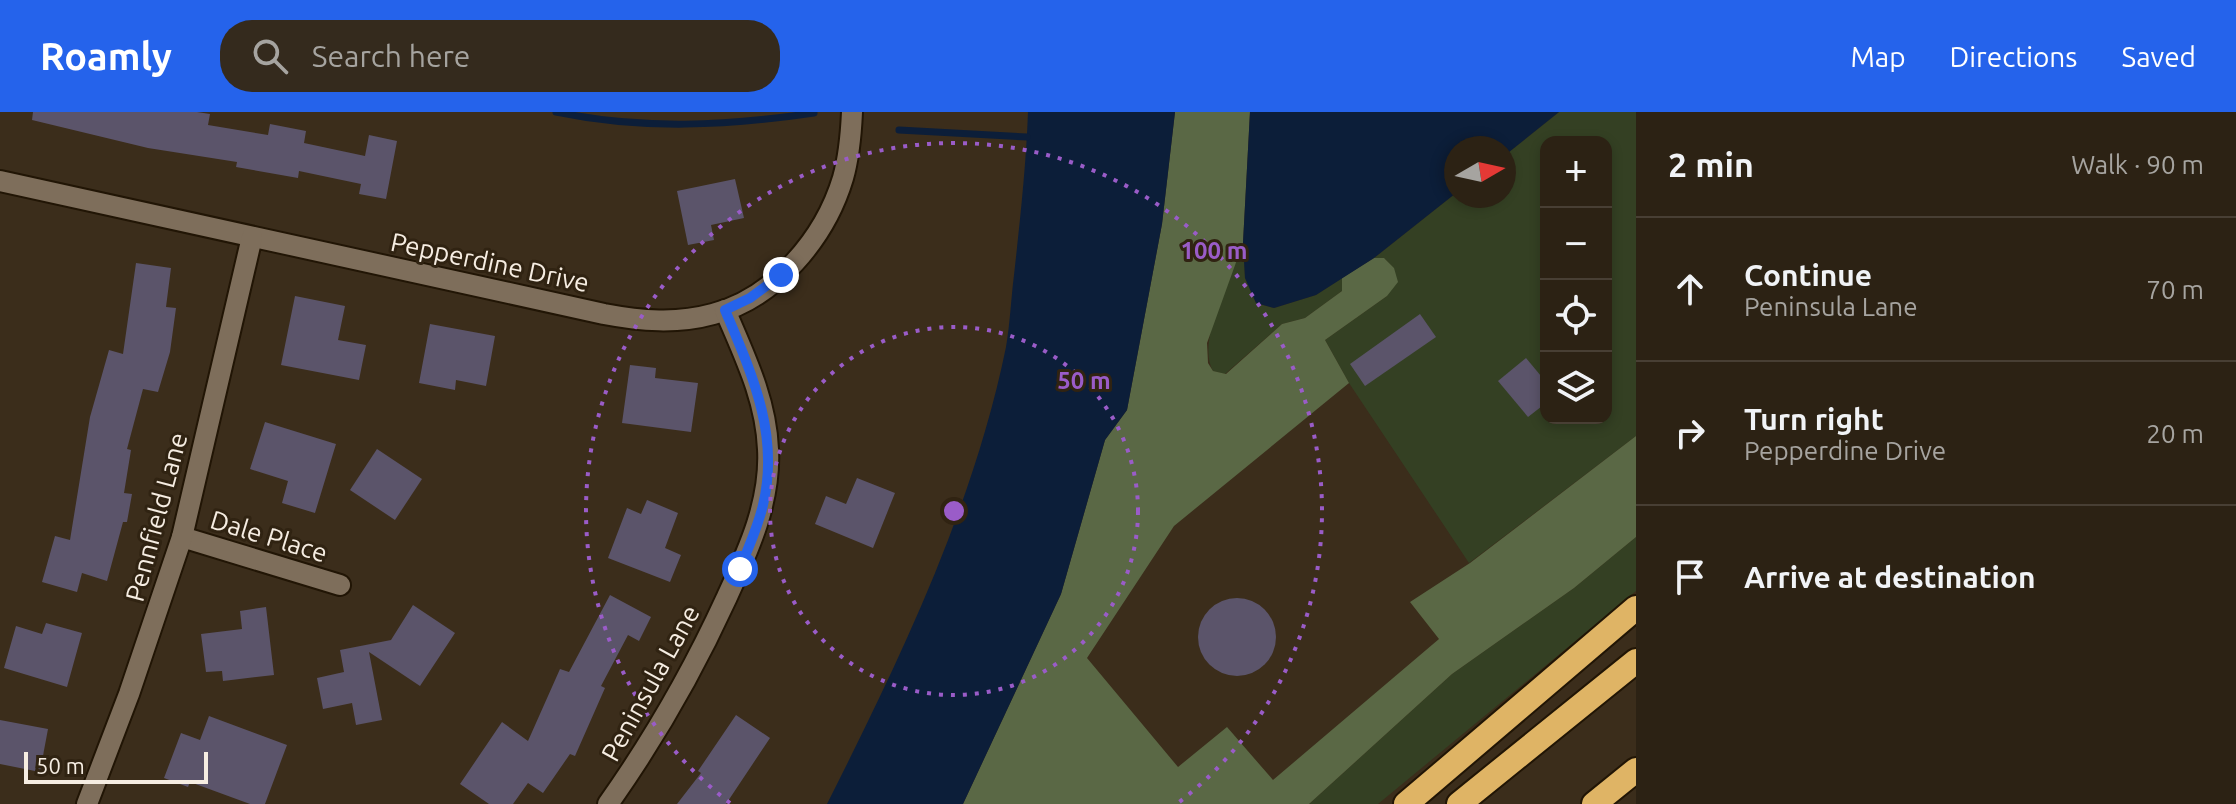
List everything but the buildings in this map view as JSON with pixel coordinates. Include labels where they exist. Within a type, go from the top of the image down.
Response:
[{"type":"highway","points":[[1406,804],[1636,608]]},
{"type":"highway","points":[[1459,804],[1636,661]]},
{"type":"highway","points":[[1594,804],[1636,770]]},
{"type":"street","name":"Pepperdine Drive","points":[[0,181],[625,318],[668,321],[725,310],[750,298],[781,275],[820,229],[843,180],[852,112]]},
{"type":"street","name":"Pennfield Lane","points":[[87,804],[134,681],[182,537],[252,237]]},
{"type":"street","name":"Peninsula Lane","points":[[608,804],[662,721],[690,671],[740,569],[763,508],[769,463],[764,415],[756,386],[725,310]]},
{"type":"street","name":"Dale Place","points":[[182,537],[340,585]]},
{"type":"green space","points":[[1175,112],[1250,112],[1243,243],[1207,343],[1208,363],[1213,371],[1226,374],[1282,324],[1305,318],[1342,291],[1342,278],[1374,258],[1384,258],[1394,268],[1398,282],[1387,296],[1325,340],[1349,383],[1174,526],[1087,658],[1178,767],[1227,727],[1273,780],[1439,639],[1410,602],[1470,563],[1636,436],[1636,537],[1574,588],[1452,674],[1309,804],[963,804],[1061,594],[1105,440],[1127,410],[1162,224]]},
{"type":"green space","points":[[1559,112],[1636,112],[1636,436],[1469,563],[1349,383],[1325,340],[1387,296],[1394,269],[1385,259],[1374,258],[1444,203],[1444,208],[1516,208],[1516,146]]},
{"type":"green space","points":[[1243,243],[1245,278],[1256,303],[1274,308],[1316,295],[1342,278],[1342,291],[1305,318],[1282,324],[1225,374],[1213,371],[1209,343],[1217,308]]},
{"type":"green space","points":[[1636,537],[1636,591],[1378,804],[1309,804],[1452,674],[1574,588]]},
{"type":"water","points":[[1028,112],[1175,112],[1162,224],[1127,410],[1105,440],[1061,594],[963,804],[827,804],[932,582],[992,407],[1009,329]]},
{"type":"water","points":[[1250,112],[1559,112],[1516,146],[1516,136],[1444,136],[1444,203],[1374,258],[1316,295],[1274,308],[1256,303],[1245,278],[1243,243]]},
{"type":"waterway","points":[[556,112],[653,124],[749,121],[814,113]]},
{"type":"waterway","points":[[899,130],[1027,137]]},
{"type":"route","points":[[740,569],[763,508],[769,463],[767,431],[756,386],[725,310],[750,298],[781,275]]}]
